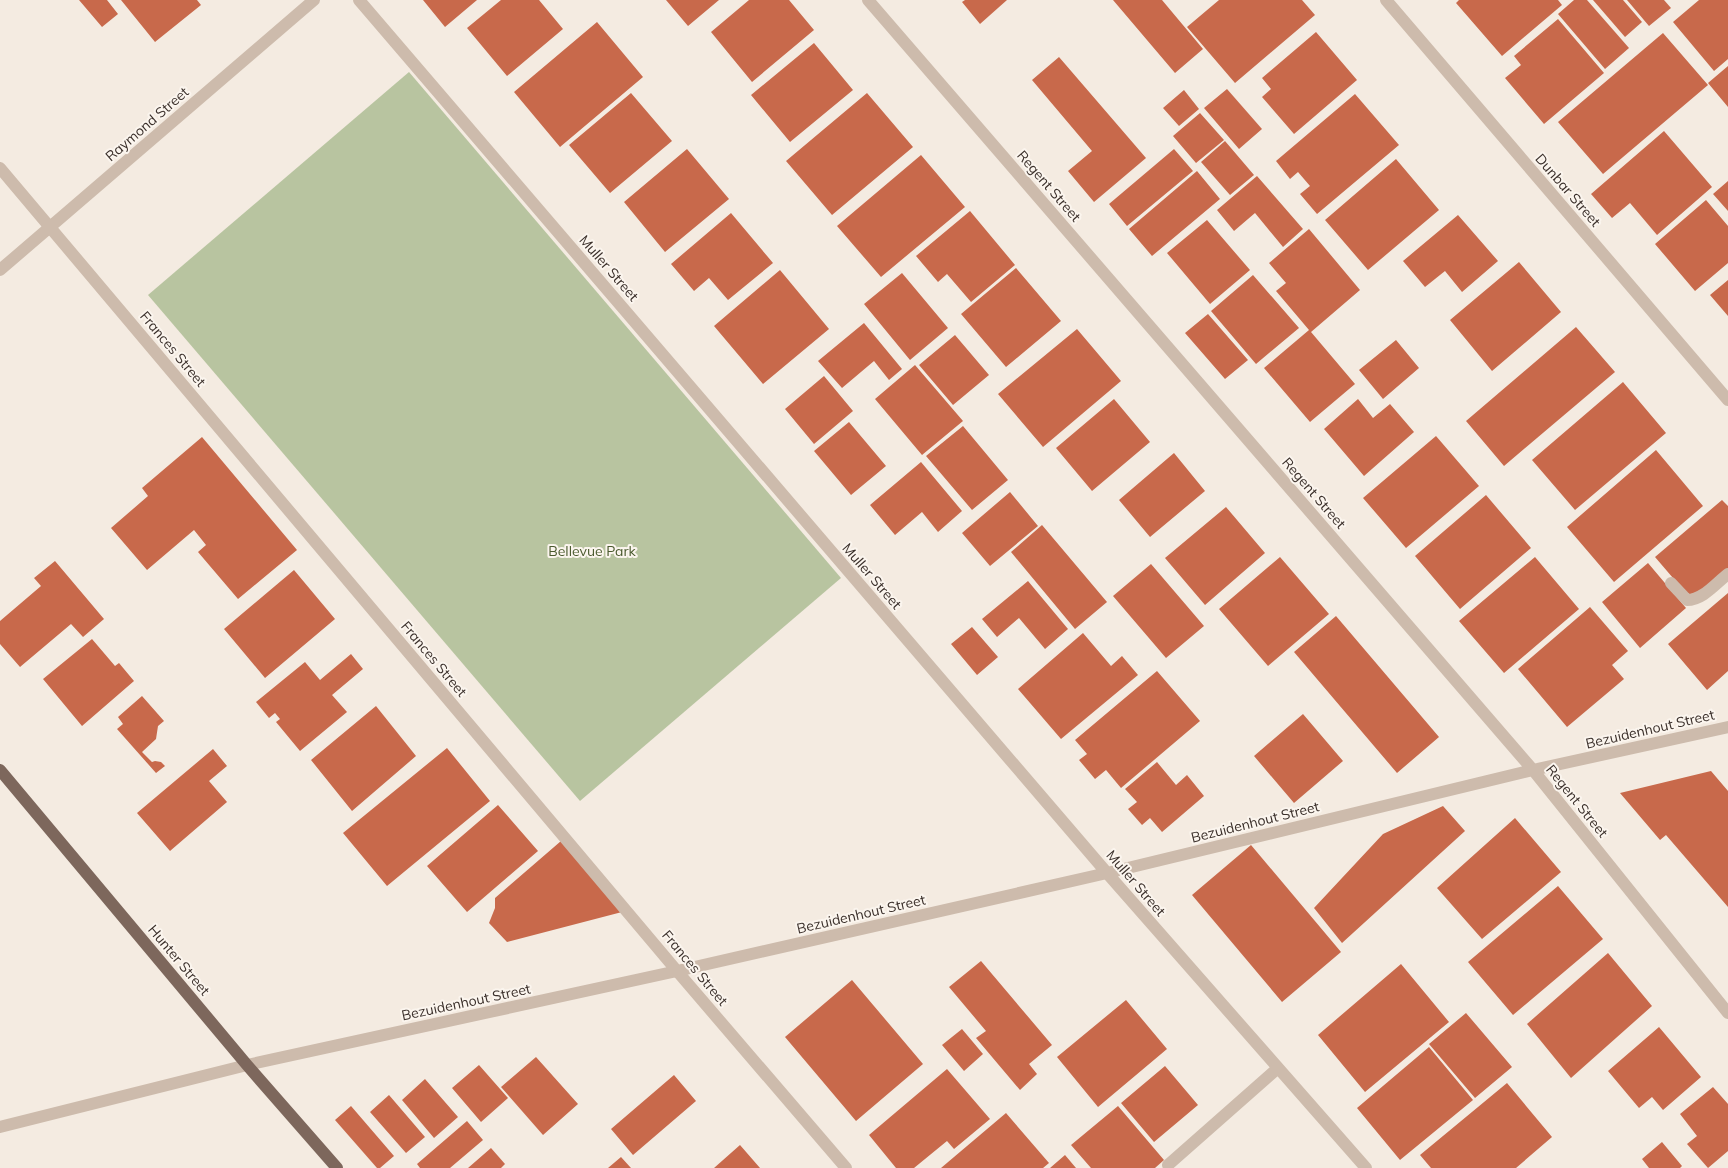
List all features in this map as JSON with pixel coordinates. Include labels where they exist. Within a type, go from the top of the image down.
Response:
[{"type":"main road","name":"Hunter Street","points":[[0,770],[247,1065],[337,1168]]},
{"type":"street","name":"Raymond Street","points":[[0,270],[314,0]]},
{"type":"street","name":"Muller Street","points":[[359,0],[1107,873],[1366,1168]]},
{"type":"street","name":"Regent Street","points":[[868,0],[1533,770],[1728,1013]]},
{"type":"street","name":"Dunbar Street","points":[[1386,0],[1728,400]]},
{"type":"street","name":"Frances Street","points":[[0,168],[677,971],[846,1168]]},
{"type":"street","points":[[1672,583],[1687,600],[1694,600],[1702,596],[1728,574]]},
{"type":"street","name":"Bezuidenhout Street","points":[[0,1127],[247,1065],[677,971],[1107,873],[1533,770],[1728,726]]},
{"type":"street","points":[[1168,1165],[1278,1068]]},
{"type":"green space","name":"Bellevue Park","points":[[409,72],[841,578],[580,801],[148,295]]},
{"type":"building","points":[[79,0],[107,0],[118,14],[102,27]]},
{"type":"building","points":[[121,0],[197,0],[201,5],[155,42]]},
{"type":"building","points":[[423,0],[477,0],[445,27]]},
{"type":"building","points":[[501,0],[539,0],[563,29],[507,76],[467,28]]},
{"type":"building","points":[[666,0],[719,0],[688,26]]},
{"type":"building","points":[[749,0],[789,0],[814,30],[752,82],[711,32]]},
{"type":"building","points":[[965,0],[1007,0],[980,24],[962,2]]},
{"type":"building","points":[[1113,0],[1162,0],[1203,49],[1175,73]]},
{"type":"building","points":[[1219,0],[1302,0],[1315,15],[1235,83],[1187,27]]},
{"type":"building","points":[[1459,0],[1558,0],[1562,5],[1502,56],[1456,3]]},
{"type":"building","points":[[1574,0],[1587,0],[1629,48],[1605,69],[1558,14]]},
{"type":"building","points":[[1593,0],[1623,0],[1642,22],[1625,37]]},
{"type":"building","points":[[1627,0],[1664,0],[1671,8],[1649,26]]},
{"type":"building","points":[[1699,0],[1728,0],[1728,59],[1714,71],[1673,22]]},
{"type":"building","points":[[1558,19],[1604,73],[1544,124],[1505,78],[1521,65],[1514,56]]},
{"type":"building","points":[[597,22],[643,77],[560,147],[514,92]]},
{"type":"building","points":[[1316,32],[1357,80],[1294,134],[1262,97],[1271,89],[1262,78]]},
{"type":"building","points":[[1663,33],[1708,85],[1603,174],[1558,122]]},
{"type":"building","points":[[814,43],[853,90],[790,142],[751,95]]},
{"type":"building","points":[[1059,57],[1146,158],[1094,202],[1068,171],[1092,151],[1032,80]]},
{"type":"building","points":[[1728,66],[1728,107],[1708,83]]},
{"type":"building","points":[[1227,89],[1262,129],[1239,149],[1204,108]]},
{"type":"building","points":[[1184,90],[1199,109],[1179,126],[1163,108]]},
{"type":"building","points":[[631,93],[672,141],[610,193],[569,145]]},
{"type":"building","points":[[867,93],[913,147],[832,215],[786,161]]},
{"type":"building","points":[[1355,94],[1399,145],[1317,214],[1300,194],[1310,186],[1298,172],[1290,179],[1276,161]]},
{"type":"building","points":[[1200,113],[1224,140],[1196,163],[1173,136]]},
{"type":"building","points":[[1664,131],[1712,187],[1657,235],[1630,203],[1612,218],[1591,194]]},
{"type":"building","points":[[1225,141],[1254,175],[1230,195],[1201,162]]},
{"type":"building","points":[[687,149],[729,199],[665,252],[624,202]]},
{"type":"building","points":[[1174,149],[1193,171],[1127,226],[1109,204]]},
{"type":"building","points":[[921,155],[965,207],[881,277],[837,226]]},
{"type":"building","points":[[1396,159],[1439,210],[1368,270],[1325,220]]},
{"type":"building","points":[[1197,171],[1220,199],[1152,256],[1129,229]]},
{"type":"building","points":[[1257,176],[1303,229],[1283,247],[1255,213],[1234,231],[1217,210]]},
{"type":"building","points":[[1728,181],[1728,211],[1713,194]]},
{"type":"building","points":[[1706,200],[1728,226],[1728,263],[1695,291],[1655,244]]},
{"type":"building","points":[[970,211],[1015,265],[971,302],[947,274],[938,282],[916,256]]},
{"type":"building","points":[[731,213],[773,263],[728,300],[709,278],[694,291],[671,264]]},
{"type":"building","points":[[1458,215],[1498,261],[1462,292],[1445,271],[1425,287],[1403,261]]},
{"type":"building","points":[[1207,220],[1250,270],[1210,304],[1167,253]]},
{"type":"building","points":[[1309,229],[1360,290],[1311,332],[1355,384],[1310,422],[1264,368],[1309,330],[1276,291],[1286,283],[1269,263]]},
{"type":"building","points":[[1519,262],[1561,312],[1492,371],[1450,320]]},
{"type":"building","points":[[1016,268],[1061,321],[1006,367],[961,314]]},
{"type":"building","points":[[780,270],[829,329],[763,384],[714,326]]},
{"type":"building","points":[[902,273],[948,328],[910,360],[864,304]]},
{"type":"building","points":[[1253,275],[1299,328],[1256,364],[1211,311]]},
{"type":"building","points":[[1728,280],[1728,316],[1710,295]]},
{"type":"building","points":[[1208,314],[1248,360],[1225,379],[1185,333]]},
{"type":"building","points":[[864,323],[902,369],[889,380],[874,361],[842,388],[818,361]]},
{"type":"building","points":[[1576,327],[1615,372],[1504,466],[1466,421]]},
{"type":"building","points":[[1077,329],[1121,381],[1043,447],[998,394]]},
{"type":"building","points":[[955,335],[989,375],[953,405],[919,365]]},
{"type":"building","points":[[1396,340],[1419,368],[1383,399],[1359,370]]},
{"type":"building","points":[[915,365],[963,421],[922,455],[875,399]]},
{"type":"building","points":[[824,376],[853,411],[814,444],[785,409]]},
{"type":"building","points":[[1623,382],[1666,433],[1575,510],[1532,460]]},
{"type":"building","points":[[1114,399],[1150,442],[1092,491],[1056,448]]},
{"type":"building","points":[[1358,399],[1373,418],[1390,404],[1414,432],[1364,476],[1324,429]]},
{"type":"building","points":[[849,422],[886,466],[851,495],[814,451]]},
{"type":"building","points":[[963,426],[1008,480],[972,510],[926,456]]},
{"type":"building","points":[[1436,436],[1479,486],[1406,548],[1363,498]]},
{"type":"building","points":[[202,437],[297,550],[238,599],[198,552],[206,545],[194,530],[147,570],[111,528],[148,496],[142,488]]},
{"type":"building","points":[[1656,450],[1703,506],[1614,582],[1567,527]]},
{"type":"building","points":[[1174,453],[1205,491],[1150,537],[1119,500]]},
{"type":"building","points":[[921,462],[962,511],[938,532],[922,512],[895,535],[870,505]]},
{"type":"building","points":[[1010,492],[1038,526],[990,566],[962,533]]},
{"type":"building","points":[[1486,495],[1531,548],[1460,609],[1415,556]]},
{"type":"building","points":[[1722,500],[1728,506],[1728,568],[1691,599],[1655,557]]},
{"type":"building","points":[[1226,507],[1265,553],[1205,605],[1165,558]]},
{"type":"building","points":[[1042,525],[1107,602],[1075,629],[1011,552]]},
{"type":"building","points":[[1280,557],[1329,614],[1268,666],[1219,609]]},
{"type":"building","points":[[1535,557],[1579,609],[1504,673],[1459,621]]},
{"type":"building","points":[[55,561],[104,619],[83,637],[71,624],[20,667],[0,644],[0,621],[41,586],[34,578]]},
{"type":"building","points":[[1648,563],[1686,608],[1640,648],[1602,602]]},
{"type":"building","points":[[1151,564],[1204,626],[1166,658],[1113,596]]},
{"type":"building","points":[[294,570],[335,619],[265,678],[224,629]]},
{"type":"building","points":[[1028,581],[1068,629],[1045,649],[1019,618],[997,637],[982,619]]},
{"type":"building","points":[[1728,593],[1728,671],[1707,690],[1668,644]]},
{"type":"building","points":[[1590,607],[1628,651],[1612,665],[1624,679],[1567,727],[1518,669]]},
{"type":"building","points":[[1336,616],[1439,737],[1397,773],[1294,652]]},
{"type":"building","points":[[972,627],[998,657],[977,675],[951,644]]},
{"type":"building","points":[[1083,633],[1111,666],[1122,656],[1138,675],[1061,739],[1018,689]]},
{"type":"building","points":[[92,639],[115,666],[119,663],[134,681],[82,726],[43,679]]},
{"type":"building","points":[[351,654],[363,669],[332,695],[347,712],[300,751],[276,722],[280,719],[275,713],[269,718],[256,702],[305,662],[320,680]]},
{"type":"building","points":[[1157,671],[1200,721],[1121,788],[1106,770],[1095,779],[1079,760],[1087,754],[1075,740]]},
{"type":"building","points":[[142,696],[164,721],[158,726],[156,739],[142,752],[152,762],[161,762],[165,766],[156,773],[117,729],[123,724],[118,717]]},
{"type":"building","points":[[376,706],[416,756],[352,811],[311,760]]},
{"type":"building","points":[[1303,714],[1343,761],[1294,803],[1254,756]]},
{"type":"building","points":[[447,748],[490,801],[387,886],[343,833]]},
{"type":"building","points":[[213,749],[227,766],[209,781],[227,802],[170,851],[137,813]]},
{"type":"building","points":[[1157,762],[1176,785],[1187,775],[1204,796],[1162,832],[1150,818],[1142,825],[1128,809],[1137,802],[1125,789]]},
{"type":"building","points":[[1711,771],[1728,791],[1728,907],[1666,835],[1660,840],[1620,793]]},
{"type":"building","points":[[498,805],[538,851],[467,912],[427,866]]},
{"type":"building","points":[[1443,806],[1465,831],[1342,943],[1314,908],[1383,834]]},
{"type":"building","points":[[1515,818],[1561,872],[1482,939],[1437,888]]},
{"type":"building","points":[[561,841],[622,912],[507,942],[489,923],[495,908],[495,898]]},
{"type":"building","points":[[1251,845],[1341,952],[1282,1002],[1192,895]]},
{"type":"building","points":[[1558,886],[1603,939],[1513,1015],[1468,962]]},
{"type":"building","points":[[1608,953],[1652,1006],[1571,1078],[1527,1024]]},
{"type":"building","points":[[981,961],[1052,1045],[1029,1064],[1037,1074],[1020,1090],[976,1038],[986,1031],[949,987]]},
{"type":"building","points":[[1401,964],[1449,1022],[1365,1092],[1318,1035]]},
{"type":"building","points":[[852,980],[923,1064],[856,1121],[785,1037]]},
{"type":"building","points":[[1126,1000],[1167,1049],[1098,1107],[1057,1057]]},
{"type":"building","points":[[1466,1013],[1512,1067],[1475,1098],[1429,1044]]},
{"type":"building","points":[[1659,1027],[1701,1077],[1663,1110],[1652,1097],[1639,1108],[1608,1071]]},
{"type":"building","points":[[962,1029],[983,1054],[964,1071],[942,1045]]},
{"type":"building","points":[[1429,1047],[1473,1100],[1400,1160],[1357,1108]]},
{"type":"building","points":[[536,1057],[578,1104],[543,1135],[501,1087]]},
{"type":"building","points":[[479,1065],[508,1098],[481,1122],[452,1088]]},
{"type":"building","points":[[1165,1066],[1198,1105],[1154,1142],[1121,1103]]},
{"type":"building","points":[[947,1069],[990,1119],[954,1149],[947,1141],[914,1168],[896,1168],[869,1135]]},
{"type":"building","points":[[674,1075],[696,1101],[633,1155],[611,1129]]},
{"type":"building","points":[[425,1079],[458,1117],[434,1138],[402,1100]]},
{"type":"building","points":[[1507,1083],[1552,1137],[1516,1168],[1431,1168],[1420,1155]]},
{"type":"building","points":[[1713,1087],[1728,1104],[1728,1151],[1708,1168],[1687,1144],[1697,1136],[1680,1114]]},
{"type":"building","points":[[389,1095],[425,1137],[406,1153],[370,1112]]},
{"type":"building","points":[[351,1106],[394,1156],[380,1168],[377,1168],[335,1120]]},
{"type":"building","points":[[1118,1106],[1164,1160],[1155,1168],[1091,1168],[1071,1145]]},
{"type":"building","points":[[1006,1113],[1049,1163],[1043,1168],[941,1168]]},
{"type":"building","points":[[467,1121],[483,1140],[450,1168],[420,1168],[417,1164]]},
{"type":"building","points":[[1662,1142],[1682,1166],[1680,1168],[1649,1168],[1642,1159]]},
{"type":"building","points":[[740,1145],[760,1168],[714,1168]]},
{"type":"building","points":[[491,1148],[505,1164],[501,1168],[468,1168]]},
{"type":"building","points":[[1065,1155],[1076,1168],[1050,1168]]},
{"type":"building","points":[[621,1157],[631,1168],[608,1168]]}]
